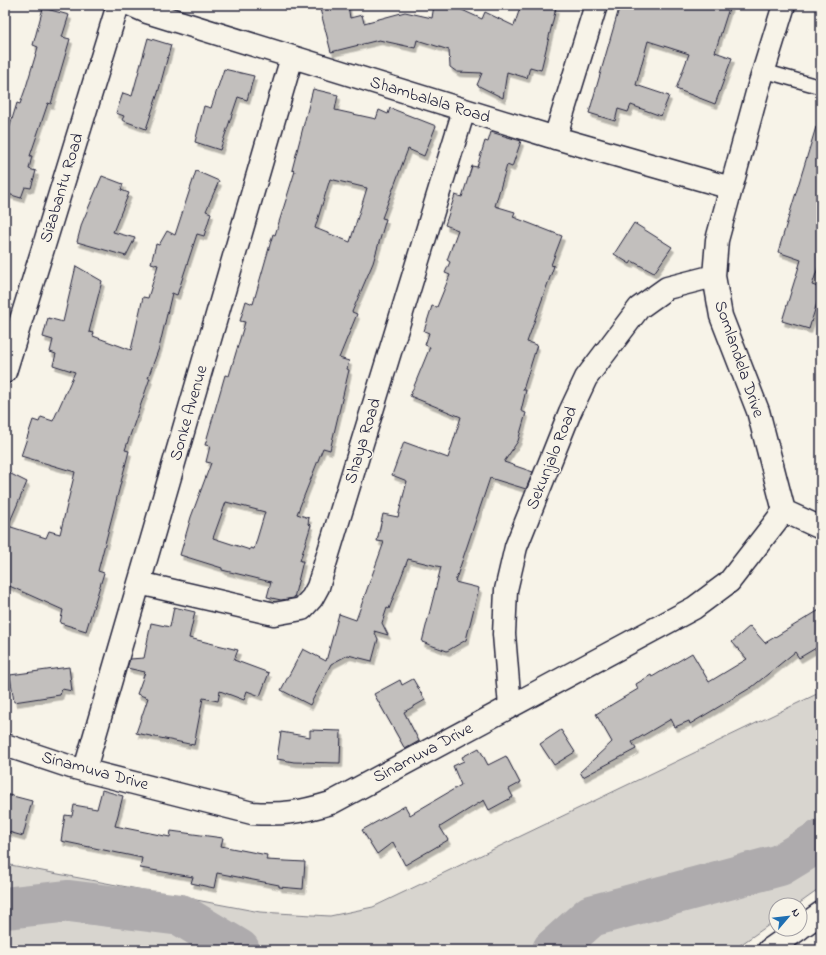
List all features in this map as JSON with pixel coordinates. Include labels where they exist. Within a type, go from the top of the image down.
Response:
[{"type":"street","name":"Sizabantu Road","points":[[5,372],[118,5]]},
{"type":"street","points":[[555,138],[596,5]]},
{"type":"street","name":"Somlandela Drive","points":[[784,5],[717,240],[714,276],[721,316],[758,411],[784,511]]},
{"type":"street","name":"Shambalala Road","points":[[142,7],[292,57],[555,138],[731,188]]},
{"type":"street","name":"Sonke Avenue","points":[[85,769],[292,57]]},
{"type":"street","name":"Shaya Road","points":[[139,583],[274,614],[302,609],[312,598],[318,587],[464,110]]},
{"type":"street","name":"Sekunjalo Road","points":[[510,707],[504,634],[506,590],[516,547],[570,412],[586,378],[639,308],[667,288],[714,276]]},
{"type":"street","points":[[784,511],[821,528]]},
{"type":"street","name":"Sinamuva Drive","points":[[5,745],[71,766],[252,813],[278,815],[302,812],[331,803],[694,608],[729,582],[784,511]]},
{"type":"street","points":[[808,922],[821,913]]},
{"type":"street","points":[[769,950],[787,937]]},
{"type":"lane","points":[[764,71],[817,86],[821,84]]},
{"type":"shaded area","points":[[821,692],[821,888],[808,897],[768,897],[768,926],[733,950],[5,950],[5,864],[260,912],[330,916],[373,907]]},
{"type":"building","points":[[319,5],[348,5],[350,18],[362,15],[364,23],[405,12],[432,18],[434,5],[451,5],[482,19],[485,12],[514,26],[521,5],[546,5],[556,8],[541,70],[530,67],[527,78],[507,72],[503,98],[477,85],[482,73],[457,72],[450,67],[449,50],[417,40],[415,48],[379,40],[331,52]]},
{"type":"building","points":[[620,5],[730,5],[715,52],[732,58],[715,104],[676,89],[689,54],[648,41],[636,85],[669,96],[661,116],[631,105],[628,112],[618,109],[615,121],[589,113]]},
{"type":"building","points":[[43,8],[69,15],[62,37],[70,39],[51,104],[48,103],[30,156],[32,156],[29,169],[36,171],[31,188],[25,187],[21,198],[5,193],[5,142],[17,103],[20,104],[26,87],[38,47],[33,45]]},
{"type":"building","points":[[148,38],[171,45],[158,93],[146,129],[122,120],[124,116],[116,113],[123,93],[132,96]]},
{"type":"building","points":[[224,69],[254,76],[247,100],[238,97],[220,150],[195,142],[204,106],[211,108]]},
{"type":"building","points":[[313,89],[338,95],[335,110],[376,119],[379,110],[388,114],[390,108],[436,126],[424,156],[408,149],[382,218],[386,219],[373,263],[352,312],[357,314],[339,358],[349,361],[347,369],[349,370],[330,450],[323,448],[297,514],[309,518],[308,524],[311,525],[300,561],[303,561],[294,598],[281,600],[267,597],[271,582],[222,570],[222,568],[180,555],[191,517],[211,463],[206,462],[210,446],[205,445],[225,375],[229,376],[245,322],[240,321],[246,301],[253,304],[273,234],[275,235],[295,171],[292,170]],"holes":[[[330,179],[367,188],[350,242],[315,228]],[[226,502],[265,512],[254,549],[250,548],[250,550],[213,538]]]},
{"type":"building","points":[[816,127],[821,128],[821,266],[819,265],[812,285],[821,288],[821,290],[809,329],[782,321],[801,260],[778,252]]},
{"type":"building","points":[[491,132],[521,141],[512,167],[507,165],[495,206],[515,212],[513,217],[562,236],[551,265],[554,266],[527,342],[537,345],[523,390],[526,390],[521,411],[526,413],[518,441],[504,462],[533,472],[526,489],[490,478],[455,582],[479,588],[466,640],[447,651],[422,642],[441,567],[408,559],[389,609],[387,608],[382,623],[388,635],[374,631],[378,639],[372,661],[348,655],[331,664],[310,705],[281,690],[303,649],[326,661],[339,614],[356,620],[384,542],[377,541],[383,514],[398,517],[407,481],[392,475],[404,442],[448,458],[461,417],[410,396],[430,347],[425,345],[429,333],[424,331],[432,306],[437,307],[450,275],[445,273],[450,262],[447,260],[458,230],[445,225],[455,195],[462,197],[472,166],[477,167],[485,141],[488,142]]},
{"type":"building","points":[[196,171],[219,181],[206,211],[211,213],[204,236],[197,234],[177,295],[172,293],[159,348],[125,450],[129,451],[98,571],[104,573],[86,631],[60,623],[63,610],[5,584],[5,471],[27,482],[8,526],[46,538],[49,531],[60,534],[75,472],[21,456],[33,420],[39,422],[41,417],[53,421],[75,372],[53,365],[56,354],[50,352],[53,340],[43,337],[48,318],[63,322],[76,266],[102,281],[89,332],[94,333],[93,336],[131,350],[143,297],[148,298],[158,265],[151,263],[156,244],[159,245],[167,231],[175,235]]},
{"type":"building","points":[[102,176],[123,184],[121,190],[129,193],[113,232],[135,238],[126,256],[77,242],[82,223]]},
{"type":"building","points":[[634,223],[672,247],[654,273],[632,261],[630,264],[614,254]]},
{"type":"building","points":[[174,607],[195,612],[189,638],[238,650],[234,660],[269,673],[260,696],[247,691],[244,700],[220,691],[218,701],[203,698],[194,745],[136,733],[148,698],[137,694],[145,672],[127,668],[130,659],[144,658],[151,623],[170,627]]},
{"type":"building","points":[[821,609],[821,645],[799,658],[795,652],[752,687],[690,724],[689,721],[675,727],[671,719],[632,742],[636,749],[583,777],[580,772],[612,742],[596,714],[638,689],[636,684],[651,675],[652,677],[692,653],[709,682],[747,659],[732,642],[750,626],[765,643]]},
{"type":"building","points":[[69,667],[72,691],[62,689],[60,695],[14,702],[10,675]]},
{"type":"building","points":[[413,679],[425,700],[404,712],[419,741],[405,749],[374,694],[400,680],[402,685]]},
{"type":"building","points":[[310,730],[341,731],[340,763],[294,762],[277,759],[281,732],[310,737]]},
{"type":"building","points":[[561,730],[575,752],[554,765],[540,744]]},
{"type":"building","points":[[479,748],[488,765],[506,756],[520,783],[509,789],[513,797],[489,810],[484,800],[440,827],[448,840],[405,865],[393,842],[377,854],[362,830],[405,806],[410,815],[461,785],[453,766],[464,761],[462,757]]},
{"type":"building","points":[[102,790],[123,796],[115,826],[170,837],[171,831],[223,838],[221,846],[267,855],[266,860],[305,862],[303,889],[279,887],[279,885],[217,873],[214,888],[191,883],[193,877],[140,868],[142,858],[61,841],[65,815],[72,816],[74,805],[97,809]]},
{"type":"building","points":[[5,794],[32,801],[23,836],[5,831]]},
{"type":"waterway","points":[[553,950],[591,916],[780,865],[821,840]]},
{"type":"waterway","points":[[5,908],[69,901],[181,915],[239,950]]}]
